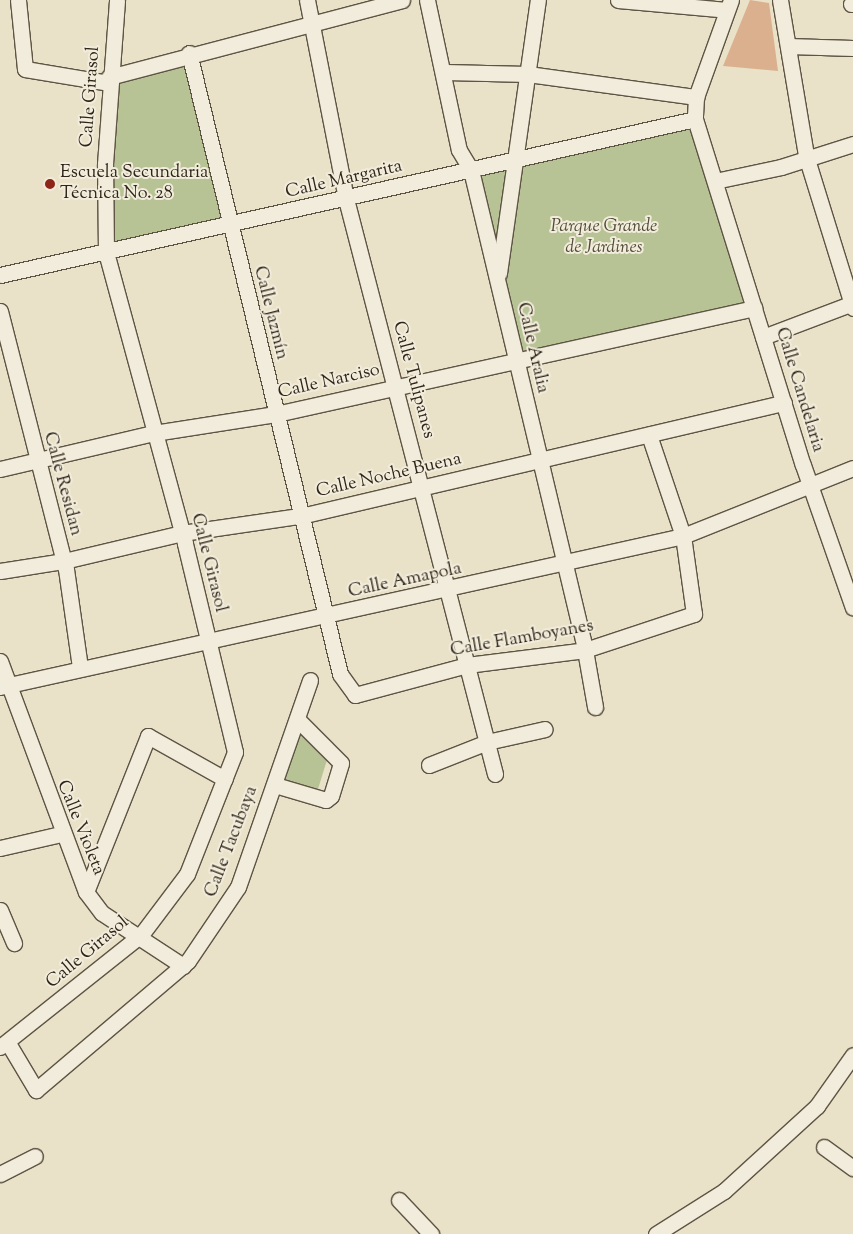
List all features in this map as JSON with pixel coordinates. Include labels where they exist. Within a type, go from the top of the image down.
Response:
[{"type":"street","points":[[18,0],[25,69],[109,80],[189,53],[402,0]]},
{"type":"street","name":"Calle Girasol","points":[[4,1045],[141,936],[187,874],[235,752],[182,533],[106,253],[109,80],[117,0]]},
{"type":"street","name":"Calle Tulipanes","points":[[307,0],[346,199],[394,386],[423,488],[495,774]]},
{"type":"street","name":"Calle Aralia","points":[[427,0],[445,72],[459,150],[471,170],[565,565],[585,650],[594,707]]},
{"type":"street","points":[[497,282],[538,0]]},
{"type":"street","points":[[618,0],[729,5],[696,98],[695,119]]},
{"type":"street","points":[[763,336],[852,305],[807,159],[780,0]]},
{"type":"street","points":[[788,46],[832,44],[853,48]]},
{"type":"street","name":"Calle Jazmín","points":[[189,53],[276,414],[304,515],[340,674],[355,695]]},
{"type":"street","points":[[445,72],[528,74],[696,98]]},
{"type":"street","name":"Calle Margarita","points":[[0,275],[106,253],[695,119]]},
{"type":"street","name":"Calle Candelaria","points":[[695,119],[809,482],[853,608]]},
{"type":"street","points":[[715,181],[807,159],[853,144]]},
{"type":"street","name":"Calle Narciso","points":[[0,469],[154,433],[276,414],[394,386],[517,362],[754,308]]},
{"type":"street","name":"Calle Residan","points":[[0,311],[35,460],[64,561],[80,667]]},
{"type":"street","name":"Calle Noche Buena","points":[[0,571],[64,561],[182,533],[304,515],[784,403]]},
{"type":"street","points":[[649,435],[683,536]]},
{"type":"street","name":"Calle Amapola","points":[[4,686],[80,667],[208,645],[326,617],[565,565],[683,536],[718,525],[809,482],[853,468]]},
{"type":"street","name":"Calle Flamboyanes","points":[[355,695],[467,665],[585,650],[694,614],[683,536]]},
{"type":"street","name":"Calle Violeta","points":[[0,661],[4,686],[61,834],[86,892],[102,913],[141,936],[183,966]]},
{"type":"street","name":"Calle Tacubaya","points":[[4,1045],[36,1090],[183,966],[229,906],[275,785],[310,680]]},
{"type":"street","points":[[275,785],[326,800],[331,796],[341,763],[297,719]]},
{"type":"street","points":[[429,765],[487,742],[545,729]]},
{"type":"street","points":[[86,892],[148,736],[225,779]]},
{"type":"street","points":[[0,848],[61,834]]},
{"type":"street","points":[[0,910],[14,943]]},
{"type":"street","points":[[656,1234],[724,1191],[817,1106],[853,1055]]},
{"type":"street","points":[[824,1147],[853,1168]]},
{"type":"street","points":[[0,1174],[36,1156]]},
{"type":"street","points":[[400,1200],[431,1234]]},
{"type":"green space","points":[[183,54],[229,225],[106,253],[111,78]]},
{"type":"green space","name":"Parque Grande de Jardines","points":[[695,119],[754,308],[517,362],[471,170]]},
{"type":"green space","points":[[295,733],[314,740],[327,760],[318,789],[282,780]]},
{"type":"building","points":[[750,0],[769,3],[778,71],[723,66]]},
{"type":"place","name":"Escuela Secundaria Técnica No. 28","points":[[50,184]]}]
